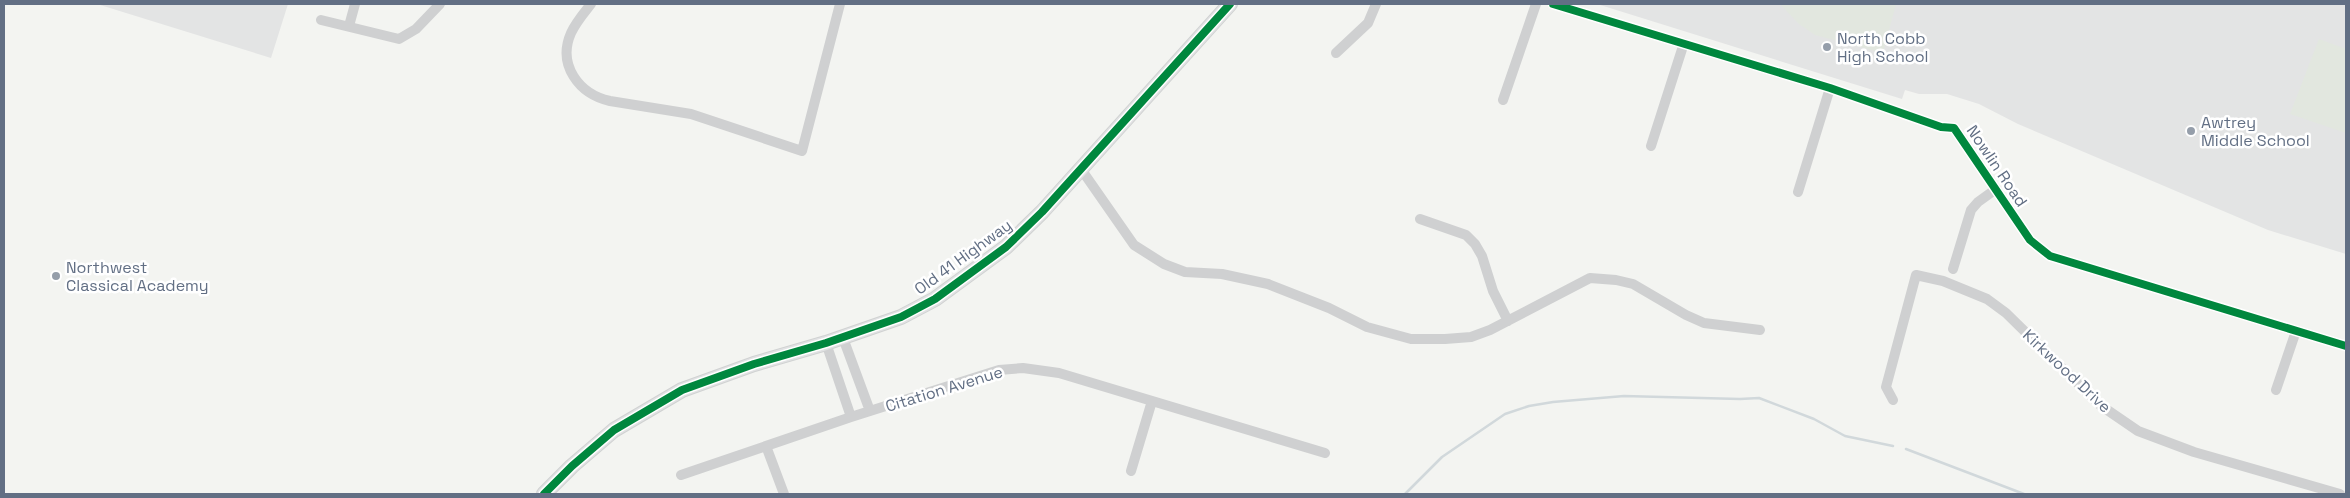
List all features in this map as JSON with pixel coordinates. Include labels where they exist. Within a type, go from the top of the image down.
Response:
[{"type":"main road","name":"Old 41 Highway","points":[[544,494],[595,445],[659,402],[718,376],[843,338],[901,316],[935,299],[1006,247],[1081,169],[1230,4]]},
{"type":"street","points":[[349,26],[356,4]]},
{"type":"street","points":[[321,20],[399,39],[416,29],[440,4]]},
{"type":"street","points":[[591,4],[571,34],[567,54],[573,77],[585,90],[605,100],[700,117],[802,151],[840,4]]},
{"type":"street","points":[[1336,54],[1368,23],[1376,4]]},
{"type":"street","points":[[1503,100],[1536,4]]},
{"type":"street","name":"Nowlin Road","points":[[1553,4],[1830,88],[1941,127],[1954,128],[2030,240],[2050,256],[2346,346]]},
{"type":"street","points":[[1651,146],[1684,44]]},
{"type":"street","points":[[1798,192],[1830,88]]},
{"type":"street","points":[[1081,169],[1134,245],[1164,264],[1185,272],[1222,274],[1268,284],[1329,308],[1367,327],[1411,339],[1445,340],[1471,337],[1508,321],[1590,278],[1616,280],[1633,284],[1686,315],[1704,322],[1760,330]]},
{"type":"street","points":[[1953,269],[1971,210],[1978,202],[1996,189]]},
{"type":"street","points":[[1420,219],[1466,235],[1475,244],[1482,256],[1493,291],[1508,321]]},
{"type":"street","name":"Kirkwood Drive","points":[[1893,400],[1886,387],[1916,275],[1943,282],[1987,299],[2006,313],[2100,405],[2138,431],[2194,452],[2324,492],[2340,494]]},
{"type":"street","points":[[2276,390],[2296,331]]},
{"type":"street","points":[[843,338],[870,411]]},
{"type":"street","points":[[826,343],[851,416]]},
{"type":"street","name":"Citation Avenue","points":[[681,475],[851,416],[999,370],[1023,368],[1059,373],[1325,453]]},
{"type":"street","points":[[1131,472],[1152,401]]},
{"type":"street","points":[[766,446],[784,494]]},
{"type":"shaded area","points":[[97,4],[288,4],[271,58]]},
{"type":"shaded area","name":"Awtrey Middle School","points":[[1597,4],[2346,4],[2346,254],[2268,230],[2018,124],[1979,104],[1947,94],[1919,94],[1905,90],[1902,99]]},
{"type":"shaded area","points":[[1780,4],[1896,4],[1883,53],[1815,35],[1799,24]]},
{"type":"shaded area","points":[[2319,39],[2346,49],[2346,133],[2290,114]]},
{"type":"waterway","points":[[1405,494],[1442,457],[1505,414],[1529,406],[1553,402],[1624,396],[1759,398],[1814,419],[1845,436],[1893,446]]},
{"type":"waterway","points":[[1906,449],[2024,494]]},
{"type":"cycle path","points":[[544,494],[572,466],[614,430],[682,390],[754,364],[826,343],[901,317],[935,299],[1006,247],[1042,212],[1230,4]]},
{"type":"cycle path","points":[[1553,4],[1830,88],[1941,127],[1954,128],[2030,240],[2050,256],[2346,346]]},
{"type":"place","name":"North Cobb High School","points":[[1827,47]]},
{"type":"place","name":"Awtrey Middle School","points":[[2191,131]]},
{"type":"place","name":"Northwest Classical Academy","points":[[56,276]]}]
